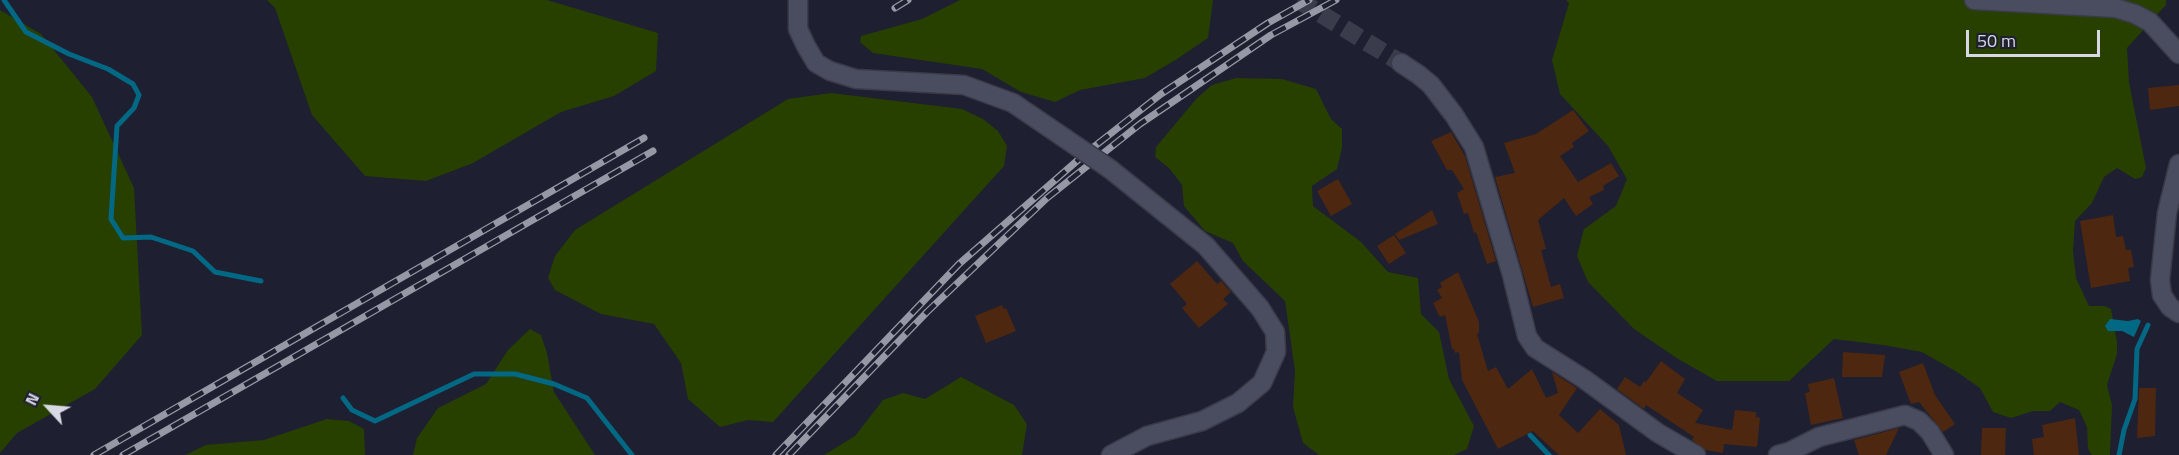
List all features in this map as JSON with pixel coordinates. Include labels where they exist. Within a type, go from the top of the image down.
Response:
[{"type":"street","points":[[798,0],[798,28],[816,63],[830,71],[856,79],[964,85],[1012,103],[1110,169],[1206,246],[1260,308],[1275,332],[1276,352],[1262,383],[1238,403],[1202,421],[1147,436],[1112,455]]},
{"type":"street","points":[[1974,0],[2115,8],[2135,14],[2150,22],[2179,54]]},
{"type":"street","points":[[1401,63],[1431,85],[1454,115],[1474,147],[1509,265],[1523,325],[1535,348],[1584,379],[1658,433],[1696,455]]},
{"type":"street","points":[[2179,164],[2167,213],[2160,280],[2162,295],[2170,307],[2179,313]]},
{"type":"street","points":[[1778,455],[1819,437],[1905,415],[1919,421],[1930,432],[1944,455]]},
{"type":"green space","points":[[267,0],[547,0],[658,33],[656,71],[614,96],[561,112],[473,163],[426,181],[365,176],[312,115],[275,8]]},
{"type":"green space","points":[[960,0],[1213,0],[1208,38],[1177,59],[1145,78],[1080,90],[1055,102],[1021,92],[982,69],[873,53],[860,42],[861,36],[922,19]]},
{"type":"green space","points":[[1566,0],[2166,0],[2166,5],[2127,48],[2129,82],[2146,168],[2142,177],[2135,179],[2117,168],[2104,177],[2092,203],[2075,221],[2073,251],[2076,278],[2089,306],[2105,306],[2111,309],[2117,342],[2117,354],[2107,385],[2112,405],[2110,455],[2092,455],[2088,449],[2087,427],[2079,410],[2060,402],[2050,411],[2033,411],[2011,418],[1993,412],[1980,388],[1922,352],[1834,339],[1789,381],[1717,381],[1678,359],[1634,329],[1588,282],[1577,256],[1584,229],[1616,206],[1627,179],[1608,146],[1560,94],[1552,60],[1569,3]]},
{"type":"green space","points":[[0,10],[41,34],[92,97],[134,188],[142,335],[95,389],[17,433],[0,453]]},
{"type":"green space","points":[[1236,78],[1282,79],[1316,89],[1331,119],[1342,129],[1342,148],[1337,169],[1312,186],[1313,206],[1361,242],[1388,272],[1418,278],[1421,314],[1439,332],[1449,379],[1474,426],[1467,449],[1454,455],[1319,455],[1303,443],[1293,407],[1295,371],[1285,301],[1243,261],[1233,243],[1205,231],[1184,206],[1182,185],[1169,168],[1155,157],[1156,147],[1197,98],[1212,85]]},
{"type":"green space","points":[[831,93],[962,109],[983,119],[998,131],[1007,146],[1004,166],[773,422],[748,420],[720,427],[688,399],[681,363],[654,324],[601,314],[555,290],[548,278],[555,256],[575,230],[788,99]]},
{"type":"green space","points":[[530,329],[541,335],[547,353],[554,392],[595,455],[413,455],[417,438],[438,408],[486,384],[508,350]]},
{"type":"green space","points":[[961,377],[1014,405],[1027,424],[1022,455],[824,455],[855,436],[883,400],[903,393],[925,399]]},
{"type":"green space","points":[[327,419],[349,421],[364,429],[365,455],[185,455],[206,445],[264,440]]},
{"type":"water","points":[[2110,319],[2128,321],[2138,319],[2141,321],[2134,337],[2122,331],[2108,331],[2105,326]]},
{"type":"building","points":[[2179,85],[2179,106],[2150,110],[2148,88]]},
{"type":"building","points":[[1573,110],[1589,131],[1572,143],[1574,147],[1560,156],[1578,182],[1611,163],[1619,176],[1603,186],[1604,190],[1589,197],[1593,204],[1576,216],[1564,198],[1538,220],[1546,249],[1541,250],[1551,287],[1560,284],[1564,298],[1533,307],[1495,177],[1515,173],[1504,143],[1536,134]]},
{"type":"building","points":[[1451,132],[1465,156],[1496,261],[1487,264],[1468,213],[1464,214],[1457,193],[1464,189],[1452,170],[1447,170],[1431,141]]},
{"type":"building","points":[[1338,179],[1352,204],[1331,216],[1317,191]]},
{"type":"building","points":[[1432,210],[1438,224],[1399,240],[1395,234]]},
{"type":"building","points":[[2113,215],[2116,237],[2123,236],[2126,250],[2131,250],[2134,267],[2128,268],[2130,281],[2091,288],[2080,221]]},
{"type":"building","points":[[1394,235],[1406,253],[1389,264],[1377,246]]},
{"type":"building","points":[[1197,261],[1217,284],[1221,281],[1231,292],[1223,299],[1228,304],[1199,328],[1182,308],[1187,304],[1170,284]]},
{"type":"building","points":[[1458,272],[1479,322],[1479,333],[1477,334],[1488,371],[1496,367],[1508,389],[1532,369],[1546,398],[1558,393],[1552,372],[1577,388],[1559,415],[1578,433],[1600,409],[1619,425],[1626,455],[1559,455],[1533,431],[1498,449],[1462,380],[1459,352],[1455,353],[1452,349],[1445,315],[1440,317],[1433,303],[1442,298],[1437,290],[1442,287],[1440,283]]},
{"type":"building","points":[[1002,305],[1004,309],[1006,308],[1016,331],[986,343],[975,316]]},
{"type":"building","points":[[1843,352],[1885,355],[1882,377],[1842,377]]},
{"type":"building","points":[[1661,361],[1685,379],[1677,393],[1703,410],[1695,423],[1732,430],[1735,410],[1756,412],[1756,417],[1760,418],[1757,447],[1724,444],[1723,453],[1706,450],[1692,440],[1694,437],[1646,405],[1644,409],[1617,389],[1625,377],[1640,387]]},
{"type":"building","points":[[1923,363],[1935,395],[1955,424],[1943,432],[1919,402],[1911,404],[1899,372]]},
{"type":"building","points":[[1834,378],[1843,418],[1811,425],[1805,393],[1810,392],[1808,384]]},
{"type":"building","points":[[2139,388],[2156,388],[2155,436],[2137,438]]},
{"type":"building","points":[[2075,418],[2079,455],[2034,455],[2032,439],[2044,437],[2042,425]]},
{"type":"building","points":[[1899,428],[1886,455],[1859,455],[1854,440]]},
{"type":"building","points":[[1982,428],[2006,428],[2005,455],[1981,455]]},
{"type":"waterway","points":[[4,0],[26,32],[69,54],[108,69],[133,84],[139,95],[134,108],[117,126],[111,219],[123,238],[151,237],[193,251],[215,272],[261,281]]},
{"type":"waterway","points":[[2119,455],[2124,430],[2135,399],[2137,349],[2148,325]]},
{"type":"waterway","points":[[343,398],[352,410],[375,421],[474,374],[515,374],[554,384],[587,398],[632,455]]},
{"type":"waterway","points":[[1530,435],[1549,455]]},
{"type":"tunnel","points":[[1298,0],[1401,63]]},
{"type":"railway","points":[[895,8],[908,0]]},
{"type":"railway","points":[[776,455],[959,264],[1086,153],[1161,94],[1268,23],[1309,0]]},
{"type":"railway","points":[[789,455],[927,312],[1047,198],[1140,124],[1271,35],[1336,0]]},
{"type":"railway","points":[[94,455],[644,138]]},
{"type":"railway","points":[[123,455],[653,151]]}]
